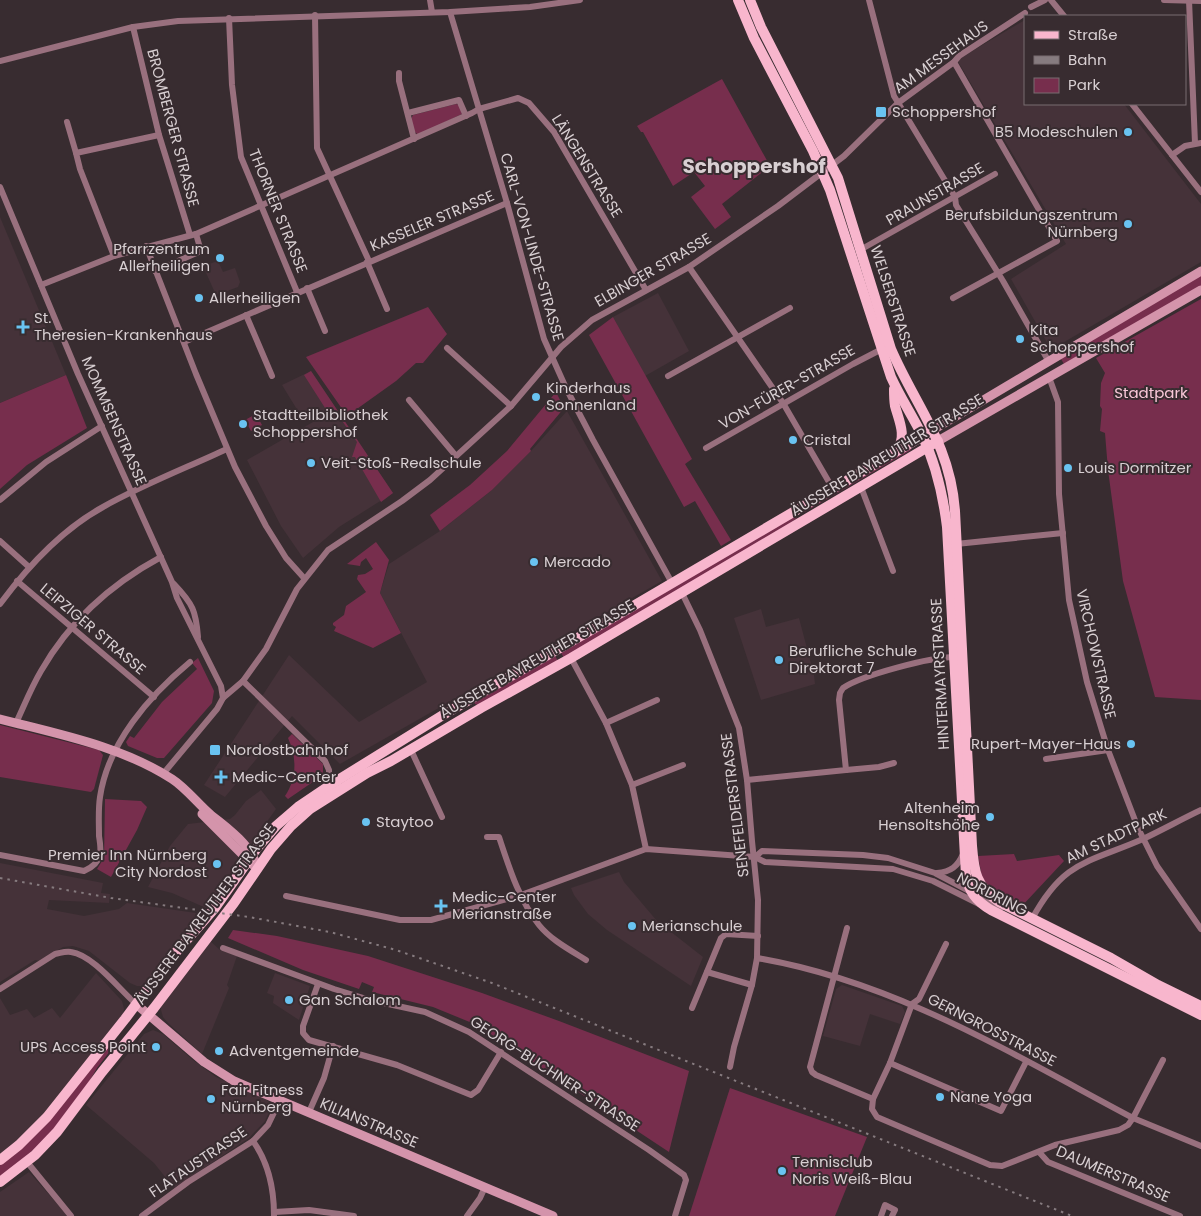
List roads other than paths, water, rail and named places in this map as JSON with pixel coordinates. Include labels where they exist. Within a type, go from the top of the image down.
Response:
[{"type":"main road","name":"WELSERSTRASSE","points":[[738,0],[754,38],[832,195],[894,383],[922,436]]},
{"type":"main road","name":"WELSERSTRASSE","points":[[750,0],[761,27],[840,182],[891,349],[902,374],[938,441]]},
{"type":"main road","name":"ÄUSSERE BAYREUTHER STRASSE","points":[[0,1160],[43,1122],[170,959],[215,908],[250,856],[269,833],[291,812],[443,715],[833,489],[1201,271]]},
{"type":"main road","name":"ÄUSSERE BAYREUTHER STRASSE","points":[[0,1182],[27,1162],[57,1132],[234,903],[257,868],[281,837],[310,809],[367,772],[411,750],[478,709],[571,658],[1049,376],[1201,290]]},
{"type":"main road","points":[[894,383],[894,403],[902,434],[902,442],[897,450]]},
{"type":"main road","name":"HINTERMAYRSTRASSE","points":[[922,436],[940,484],[947,527],[967,883],[966,894],[985,907]]},
{"type":"main road","name":"HINTERMAYRSTRASSE","points":[[938,441],[951,479],[954,501],[972,852],[980,884]]},
{"type":"main road","points":[[797,510],[802,516],[801,522]]},
{"type":"main road","points":[[0,719],[115,751],[164,774],[174,780],[224,825],[250,856],[256,860],[257,868]]},
{"type":"main road","name":"NORDRING","points":[[980,884],[992,898],[1010,908],[1111,958],[1158,985],[1201,1006]]},
{"type":"main road","name":"NORDRING","points":[[985,907],[1201,1015]]},
{"type":"main road","name":"KILIANSTRASSE","points":[[136,1004],[192,1053],[215,1070],[234,1080],[553,1216]]},
{"type":"main road","points":[[109,1039],[116,1041],[121,1048]]},
{"type":"street","points":[[430,0],[432,12]]},
{"type":"street","points":[[0,61],[133,27],[178,21],[450,12],[530,7],[580,0]]},
{"type":"street","points":[[869,0],[894,96],[955,197],[956,205],[1049,362]]},
{"type":"street","points":[[1031,7],[1045,0]]},
{"type":"street","points":[[1052,0],[1063,15]]},
{"type":"street","points":[[1164,0],[1201,1]]},
{"type":"street","points":[[1172,155],[1186,146],[1198,143],[1190,1]]},
{"type":"street","name":"CARL-VON-LINDE-STRASSE","points":[[450,12],[507,203],[534,309],[551,358],[608,468],[672,583]]},
{"type":"street","name":"AM MESSEHAUS","points":[[832,165],[868,134],[898,103],[954,62],[959,56],[1025,14]]},
{"type":"street","points":[[315,15],[317,148],[368,262]]},
{"type":"street","name":"THORNER STRASSE","points":[[229,18],[232,85],[240,158],[297,292]]},
{"type":"street","name":"BROMBERGER STRASSE","points":[[133,27],[159,135],[193,234]]},
{"type":"street","points":[[953,298],[1057,241],[954,62]]},
{"type":"street","points":[[399,73],[399,82],[414,139]]},
{"type":"street","name":"LÄNGENSTRASSE","points":[[479,108],[518,98],[529,103],[541,115],[554,132],[646,290]]},
{"type":"street","points":[[408,113],[459,100],[466,116]]},
{"type":"street","points":[[1133,105],[1201,192]]},
{"type":"street","points":[[40,285],[114,256],[193,234],[414,139],[466,116],[479,108]]},
{"type":"street","points":[[67,122],[80,169],[114,256]]},
{"type":"street","points":[[76,153],[159,135]]},
{"type":"street","points":[[822,172],[832,165]]},
{"type":"street","name":"ELBINGER STRASSE","points":[[164,774],[218,709],[223,698],[243,681],[270,643],[296,589],[328,550],[413,493],[456,456],[511,406],[569,338],[592,320],[689,268],[778,206],[822,172]]},
{"type":"street","name":"PRAUNSTRASSE","points":[[860,250],[995,174]]},
{"type":"street","name":"MOMMSENSTRASSE","points":[[0,187],[40,285],[172,582],[188,600],[197,616],[198,641],[221,686],[223,698]]},
{"type":"street","name":"KASSELER STRASSE","points":[[184,342],[507,203]]},
{"type":"street","points":[[155,271],[201,251],[193,234]]},
{"type":"street","points":[[146,246],[227,449],[266,526],[286,558],[304,578]]},
{"type":"street","name":"KASSELER STRASSE","points":[[368,262],[387,309]]},
{"type":"street","points":[[689,268],[783,403],[833,489]]},
{"type":"street","points":[[307,288],[325,331]]},
{"type":"street","points":[[668,376],[790,308]]},
{"type":"street","points":[[246,315],[272,376]]},
{"type":"street","points":[[447,348],[511,406]]},
{"type":"street","name":"VON-FÜRER-STRASSE","points":[[706,448],[868,355],[882,349]]},
{"type":"street","name":"VIRCHOWSTRASSE","points":[[1049,376],[1058,402],[1059,494],[1069,600],[1087,682],[1108,750],[1142,839],[1157,866],[1201,929]]},
{"type":"street","points":[[409,400],[456,456]]},
{"type":"street","points":[[0,500],[29,474],[102,426]]},
{"type":"street","points":[[0,604],[29,567],[76,525],[102,508],[227,449]]},
{"type":"street","points":[[861,487],[893,570]]},
{"type":"street","points":[[956,544],[1063,534]]},
{"type":"street","name":"LEIPZIGER STRASSE","points":[[0,541],[29,567]]},
{"type":"street","points":[[16,723],[40,672],[72,628],[95,602],[117,584],[161,556]]},
{"type":"street","name":"LEIPZIGER STRASSE","points":[[17,581],[154,697]]},
{"type":"street","name":"SENEFELDERSTRASSE","points":[[682,592],[700,630],[739,728],[747,780],[758,900],[757,958],[752,985],[734,1046],[730,1067]]},
{"type":"street","points":[[286,896],[400,920],[431,920],[521,895],[646,849],[632,785],[606,723],[571,658]]},
{"type":"street","points":[[846,770],[839,700],[843,688],[885,672],[937,658],[954,658]]},
{"type":"street","points":[[0,855],[84,871],[92,868],[100,854],[100,798],[115,751],[154,697],[190,662]]},
{"type":"street","points":[[243,681],[325,761],[329,770],[329,786]]},
{"type":"street","points":[[606,723],[657,700]]},
{"type":"street","points":[[411,750],[442,817]]},
{"type":"street","points":[[1046,759],[1108,750]]},
{"type":"street","points":[[747,780],[879,767],[894,763]]},
{"type":"street","points":[[632,785],[682,765]]},
{"type":"street","name":"AM STADTPARK","points":[[1032,919],[1050,890],[1072,869],[1097,856],[1142,839],[1201,810]]},
{"type":"street","points":[[487,837],[499,838],[521,895],[530,912],[544,930],[570,951],[586,960]]},
{"type":"street","name":"NORDRING","points":[[646,849],[754,857],[766,862],[893,869],[919,876],[997,907],[1010,908]]},
{"type":"street","points":[[936,874],[952,870],[958,863],[964,850]]},
{"type":"street","name":"NORDRING","points":[[754,857],[762,851],[863,855],[888,858],[936,874],[966,894]]},
{"type":"street","points":[[966,894],[976,890],[980,884]]},
{"type":"street","points":[[847,928],[810,1067],[816,1075],[874,1100]]},
{"type":"street","points":[[692,1008],[721,938],[726,934],[758,936]]},
{"type":"street","points":[[946,944],[919,999],[912,1004],[874,1100],[872,1109],[877,1118],[990,1165],[1002,1166],[1055,1145],[1119,1130],[1128,1126],[1163,1060]]},
{"type":"street","name":"GEORG-BUCHNER-STRASSE","points":[[223,948],[318,984],[365,998],[425,1012],[470,1032],[684,1175],[686,1180],[675,1216]]},
{"type":"street","points":[[0,989],[55,954],[72,952],[91,962],[136,1004]]},
{"type":"street","name":"GERNGROSSTRASSE","points":[[757,958],[835,976],[912,1004],[946,1019],[1133,1118],[1201,1146]]},
{"type":"street","points":[[707,972],[752,985]]},
{"type":"street","points":[[318,984],[304,1026],[303,1033],[309,1040],[397,1065],[471,1095],[478,1090],[501,1052]]},
{"type":"street","points":[[309,1112],[324,1078],[333,1046]]},
{"type":"street","points":[[890,1063],[1000,1110],[1026,1062]]},
{"type":"street","name":"FLATAUSTRASSE","points":[[142,1216],[188,1182],[253,1141],[268,1125],[280,1100]]},
{"type":"street","points":[[253,1141],[261,1152],[268,1169],[274,1214],[309,1210],[354,1216]]},
{"type":"street","name":"DAUMERSTRASSE","points":[[1039,1152],[1048,1162],[1180,1216]]},
{"type":"street","points":[[27,1162],[72,1216]]},
{"type":"street","points":[[467,1216],[480,1198],[485,1187]]},
{"type":"street","points":[[881,1216],[885,1206],[895,1210],[892,1216]]},
{"type":"railway","points":[[0,878],[111,898],[249,917],[330,932],[396,950],[492,983],[1072,1216]]},
{"type":"place","name":"Schoppershof","points":[[881,112]]},
{"type":"place","name":"B5 Modeschulen","points":[[1128,132]]},
{"type":"place","name":"Berufsbildungszentrum Nürnberg","points":[[1128,224]]},
{"type":"place","name":"Pfarrzentrum Allerheiligen","points":[[220,258]]},
{"type":"place","name":"Allerheiligen","points":[[199,298]]},
{"type":"place","name":"St. Theresien-Krankenhaus","points":[[23,327]]},
{"type":"place","name":"Kita Schoppershof","points":[[1020,339]]},
{"type":"place","name":"Kinderhaus Sonnenland","points":[[536,397]]},
{"type":"place","name":"Stadtteilbibliothek Schoppershof","points":[[243,424]]},
{"type":"place","name":"Cristal","points":[[793,440]]},
{"type":"place","name":"Veit-Stoß-Realschule","points":[[311,463]]},
{"type":"place","name":"Louis Dormitzer","points":[[1068,468]]},
{"type":"place","name":"Mercado","points":[[534,562]]},
{"type":"place","name":"Berufliche Schule Direktorat 7","points":[[779,660]]},
{"type":"place","name":"Rupert-Mayer-Haus","points":[[1131,744]]},
{"type":"place","name":"Nordostbahnhof","points":[[215,750]]},
{"type":"place","name":"Medic-Center","points":[[221,777]]},
{"type":"place","name":"Altenheim Hensoltshöhe","points":[[990,817]]},
{"type":"place","name":"Staytoo","points":[[366,822]]},
{"type":"place","name":"Premier Inn Nürnberg City Nordost","points":[[217,864]]},
{"type":"place","name":"Medic-Center Merianstraße","points":[[441,906]]},
{"type":"place","name":"Merianschule","points":[[632,926]]},
{"type":"place","name":"Gan Schalom","points":[[289,1000]]},
{"type":"place","name":"UPS Access Point","points":[[156,1047]]},
{"type":"place","name":"Adventgemeinde","points":[[219,1051]]},
{"type":"place","name":"Nane Yoga","points":[[940,1097]]},
{"type":"place","name":"Fair Fitness Nürnberg","points":[[211,1099]]},
{"type":"place","name":"Tennisclub Noris Weiß-Blau","points":[[782,1171]]},
{"type":"district","name":"Schoppershof","points":[[754,166]]},
{"type":"park label","name":"Stadtpark","points":[[1151,393]]}]
